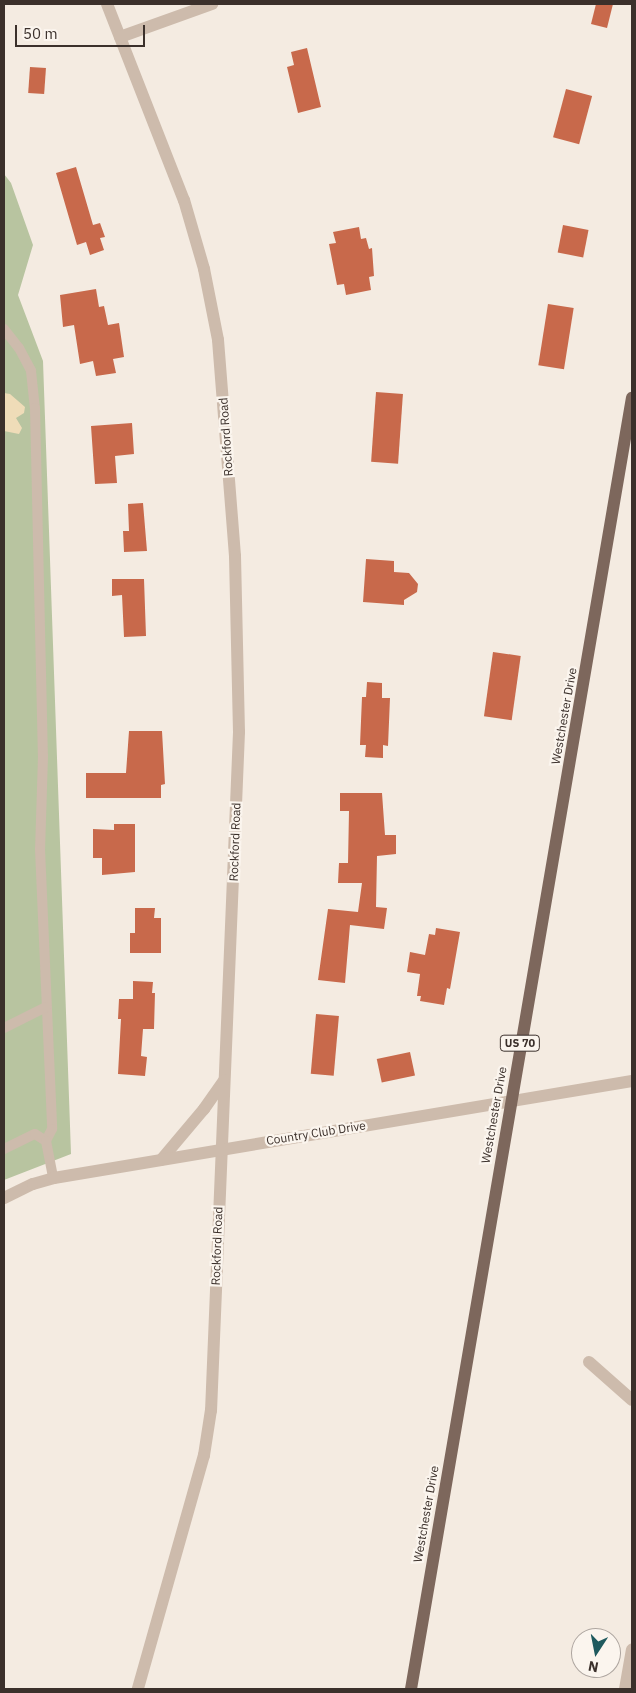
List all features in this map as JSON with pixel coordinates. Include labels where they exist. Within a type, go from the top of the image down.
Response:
[{"type":"main road","name":"Westchester Drive","points":[[411,1689],[632,398]]},
{"type":"street","name":"Rockford Road","points":[[106,4],[184,200],[204,269],[218,340],[235,556],[238,732],[211,1410],[207,1437],[138,1689]]},
{"type":"street","points":[[120,37],[212,4]]},
{"type":"street","points":[[161,1160],[204,1109],[224,1080]]},
{"type":"street","name":"Country Club Drive","points":[[4,1198],[33,1184],[53,1178],[632,1081]]},
{"type":"street","points":[[589,1362],[632,1400]]},
{"type":"street","points":[[625,1689],[632,1650]]},
{"type":"lane","points":[[4,329],[19,348],[31,370],[35,408],[43,756],[40,849],[52,1129],[46,1141],[53,1178]]},
{"type":"lane","points":[[4,1028],[46,1007]]},
{"type":"lane","points":[[4,1149],[35,1134],[46,1141]]},
{"type":"green space","points":[[4,174],[11,183],[33,245],[18,295],[43,361],[71,1154],[4,1180]]},
{"type":"sand","points":[[4,393],[10,394],[25,407],[24,413],[16,418],[22,428],[19,434],[4,431]]},
{"type":"building","points":[[596,4],[613,4],[607,28],[591,24]]},
{"type":"building","points":[[307,48],[321,107],[298,113],[287,67],[294,65],[291,52]]},
{"type":"building","points":[[30,67],[46,68],[44,94],[28,93]]},
{"type":"building","points":[[566,89],[592,96],[579,144],[553,137]]},
{"type":"building","points":[[76,167],[93,225],[100,223],[105,237],[100,238],[104,250],[90,255],[86,242],[77,245],[56,173]]},
{"type":"building","points":[[563,225],[589,230],[583,257],[558,252]]},
{"type":"building","points":[[359,227],[361,239],[366,238],[369,249],[372,248],[374,276],[369,277],[371,290],[346,295],[344,284],[337,285],[329,244],[336,243],[333,232]]},
{"type":"building","points":[[96,289],[99,307],[104,306],[108,325],[119,323],[124,357],[113,359],[116,373],[96,376],[93,361],[80,364],[74,325],[63,327],[60,295]]},
{"type":"building","points":[[548,304],[574,308],[564,369],[538,365]]},
{"type":"building","points":[[376,392],[403,394],[398,464],[371,462]]},
{"type":"building","points":[[132,423],[134,454],[115,456],[117,483],[95,484],[91,426]]},
{"type":"building","points":[[143,503],[147,551],[124,552],[123,531],[129,531],[128,504]]},
{"type":"building","points":[[366,559],[394,561],[394,572],[409,573],[418,584],[417,592],[404,600],[404,605],[363,602]]},
{"type":"building","points":[[112,579],[144,579],[146,636],[124,637],[122,595],[112,596]]},
{"type":"building","points":[[493,652],[521,656],[512,720],[484,716]]},
{"type":"building","points":[[367,682],[382,683],[382,698],[390,698],[388,746],[383,745],[383,758],[365,757],[366,745],[360,745],[362,697],[366,697]]},
{"type":"building","points":[[129,731],[162,731],[165,784],[161,785],[161,798],[86,798],[86,773],[126,773]]},
{"type":"building","points":[[340,793],[382,793],[385,835],[396,835],[396,854],[377,856],[376,907],[387,908],[384,929],[350,925],[345,983],[318,980],[328,909],[358,912],[362,883],[338,883],[339,863],[348,863],[349,811],[340,811]]},
{"type":"building","points":[[114,824],[135,824],[135,872],[102,875],[102,858],[93,858],[93,829],[114,830]]},
{"type":"building","points":[[135,908],[155,908],[154,918],[161,918],[161,953],[130,953],[130,933],[135,933]]},
{"type":"building","points":[[436,928],[460,932],[450,989],[447,988],[444,1005],[420,1001],[421,996],[417,996],[420,974],[407,972],[410,952],[425,955],[429,934],[435,935]]},
{"type":"building","points":[[133,981],[153,982],[152,993],[155,993],[154,1029],[143,1029],[141,1056],[147,1057],[145,1076],[118,1074],[121,1019],[118,1019],[119,999],[133,999]]},
{"type":"building","points":[[316,1014],[339,1016],[334,1076],[311,1074]]},
{"type":"building","points":[[410,1052],[415,1075],[382,1083],[377,1059]]}]
